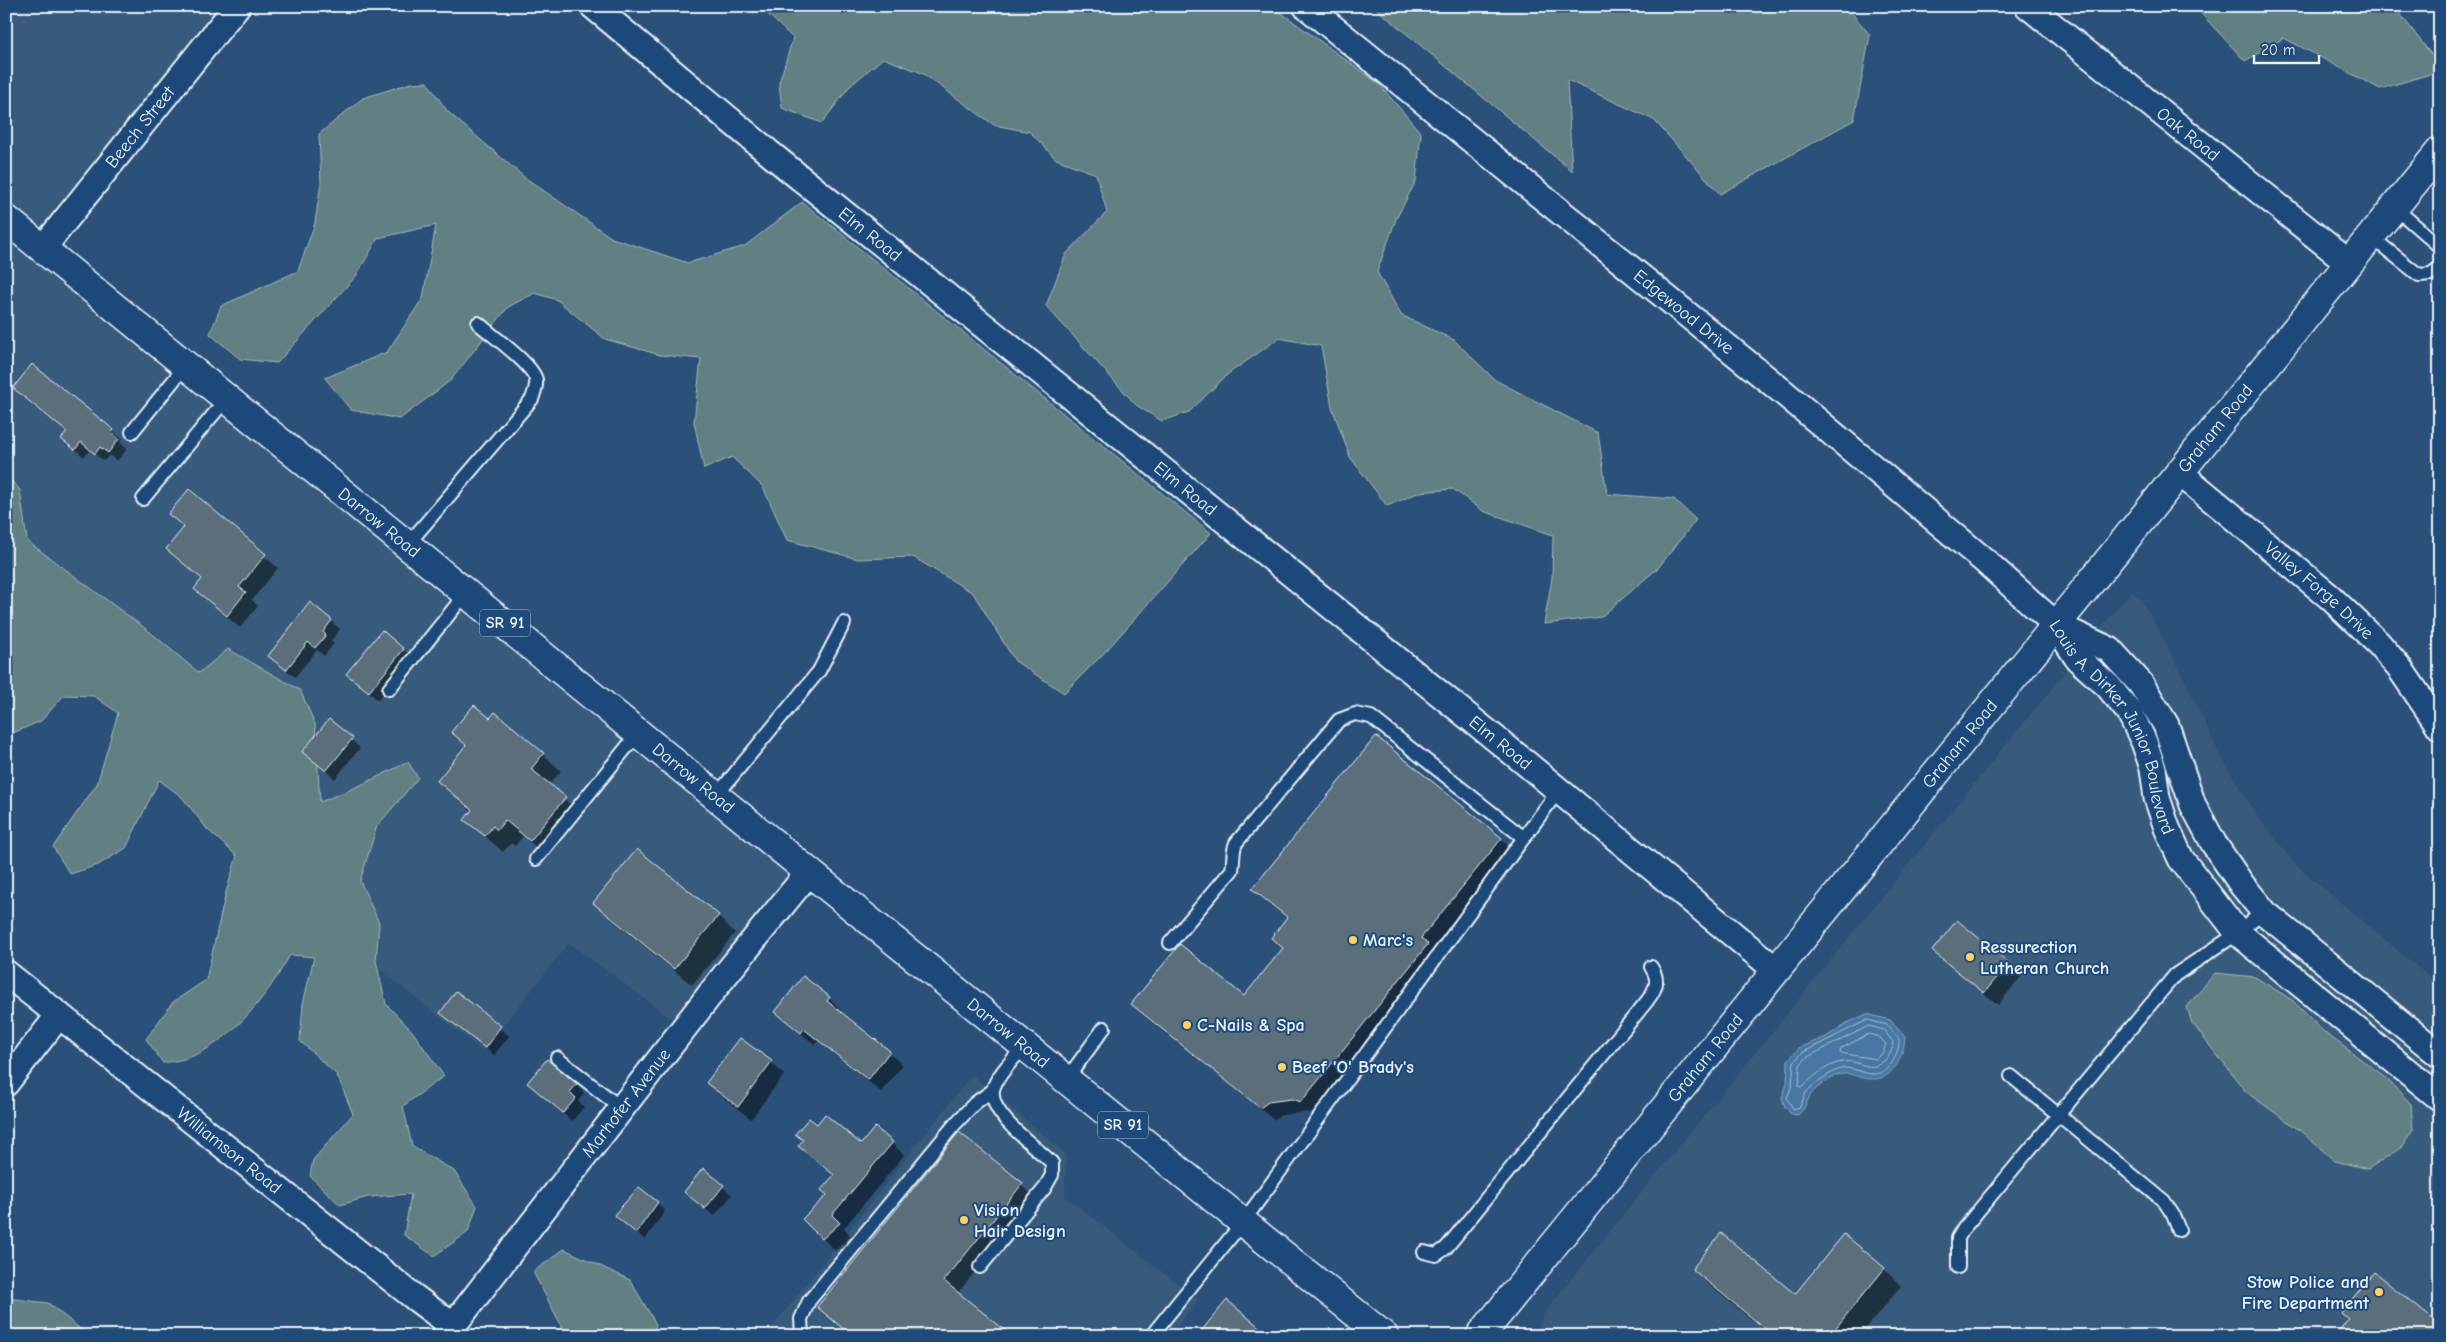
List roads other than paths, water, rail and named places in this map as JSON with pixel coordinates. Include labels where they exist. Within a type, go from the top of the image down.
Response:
[{"type":"main road","name":"Graham Road","points":[[1480,1336],[2180,473],[2348,262],[2440,151]]},
{"type":"main road","name":"Darrow Road","points":[[6,219],[228,397],[809,872],[1384,1336]]},
{"type":"street","name":"Beech Street","points":[[43,248],[237,6]]},
{"type":"street","name":"Elm Road","points":[[593,6],[772,156],[1102,420],[1776,970]]},
{"type":"street","name":"Edgewood Drive","points":[[1306,6],[1784,392],[1986,562],[2056,625]]},
{"type":"street","name":"Oak Road","points":[[2028,6],[2348,262]]},
{"type":"street","name":"Valley Forge Drive","points":[[2180,473],[2330,597],[2379,644],[2440,727]]},
{"type":"street","name":"Louis A. Dirker Junior Boulevard","points":[[2056,625],[2110,650],[2141,684],[2166,725],[2192,805],[2214,844],[2242,885],[2264,911],[2298,942],[2440,1055]]},
{"type":"street","name":"Louis A. Dirker Junior Boulevard","points":[[2056,625],[2078,659],[2108,686],[2130,713],[2144,742],[2153,768],[2157,798],[2167,828],[2182,859],[2238,932],[2440,1098]]},
{"type":"street","name":"Marhofer Avenue","points":[[449,1331],[722,979],[809,872]]},
{"type":"street","name":"Williamson Road","points":[[6,972],[414,1298],[449,1331]]},
{"type":"street","points":[[6,1083],[59,1015]]},
{"type":"lane","points":[[2394,207],[2440,247]]},
{"type":"lane","points":[[2370,236],[2419,275],[2431,274],[2440,267]]},
{"type":"lane","points":[[408,544],[532,399],[536,390],[536,380],[528,367],[478,323]]},
{"type":"lane","points":[[132,432],[187,364]]},
{"type":"lane","points":[[143,499],[228,397]]},
{"type":"lane","points":[[389,689],[467,592]]},
{"type":"lane","points":[[716,796],[819,670],[844,623]]},
{"type":"lane","points":[[1170,943],[1232,870],[1234,861],[1233,851],[1236,843],[1339,720],[1355,714],[1371,717],[1524,838]]},
{"type":"lane","points":[[536,859],[638,732]]},
{"type":"lane","points":[[1151,1336],[1243,1222],[1558,791]]},
{"type":"lane","points":[[1958,1267],[1958,1238],[1964,1228],[2175,974],[2238,932],[2264,911]]},
{"type":"lane","points":[[1424,1252],[1436,1255],[1446,1248],[1647,1001],[1657,985],[1656,975],[1651,967]]},
{"type":"lane","points":[[1066,1080],[1104,1028]]},
{"type":"lane","points":[[802,1336],[801,1319],[809,1301],[955,1124],[975,1103],[993,1090],[1001,1075],[1025,1046]]},
{"type":"lane","points":[[557,1058],[621,1108]]},
{"type":"lane","points":[[2011,1076],[2164,1201],[2173,1215],[2179,1230]]},
{"type":"lane","points":[[980,1267],[1034,1203],[1052,1176],[1052,1163],[1006,1122],[996,1104],[993,1090]]},
{"type":"water","points":[[1867,1014],[1890,1020],[1905,1037],[1903,1051],[1892,1071],[1880,1078],[1872,1079],[1848,1074],[1838,1075],[1831,1078],[1812,1093],[1798,1115],[1791,1114],[1785,1107],[1782,1098],[1787,1084],[1788,1060],[1799,1048],[1826,1037],[1847,1023]]},
{"type":"place","name":"Marc's","points":[[1353,940]]},
{"type":"place","name":"Ressurection Lutheran Church","points":[[1970,957]]},
{"type":"place","name":"C-Nails & Spa","points":[[1187,1025]]},
{"type":"place","name":"Beef 'O' Brady's","points":[[1282,1067]]},
{"type":"place","name":"Vision Hair Design","points":[[964,1220]]},
{"type":"place","name":"Stow Police and Fire Department","points":[[2379,1292]]}]
